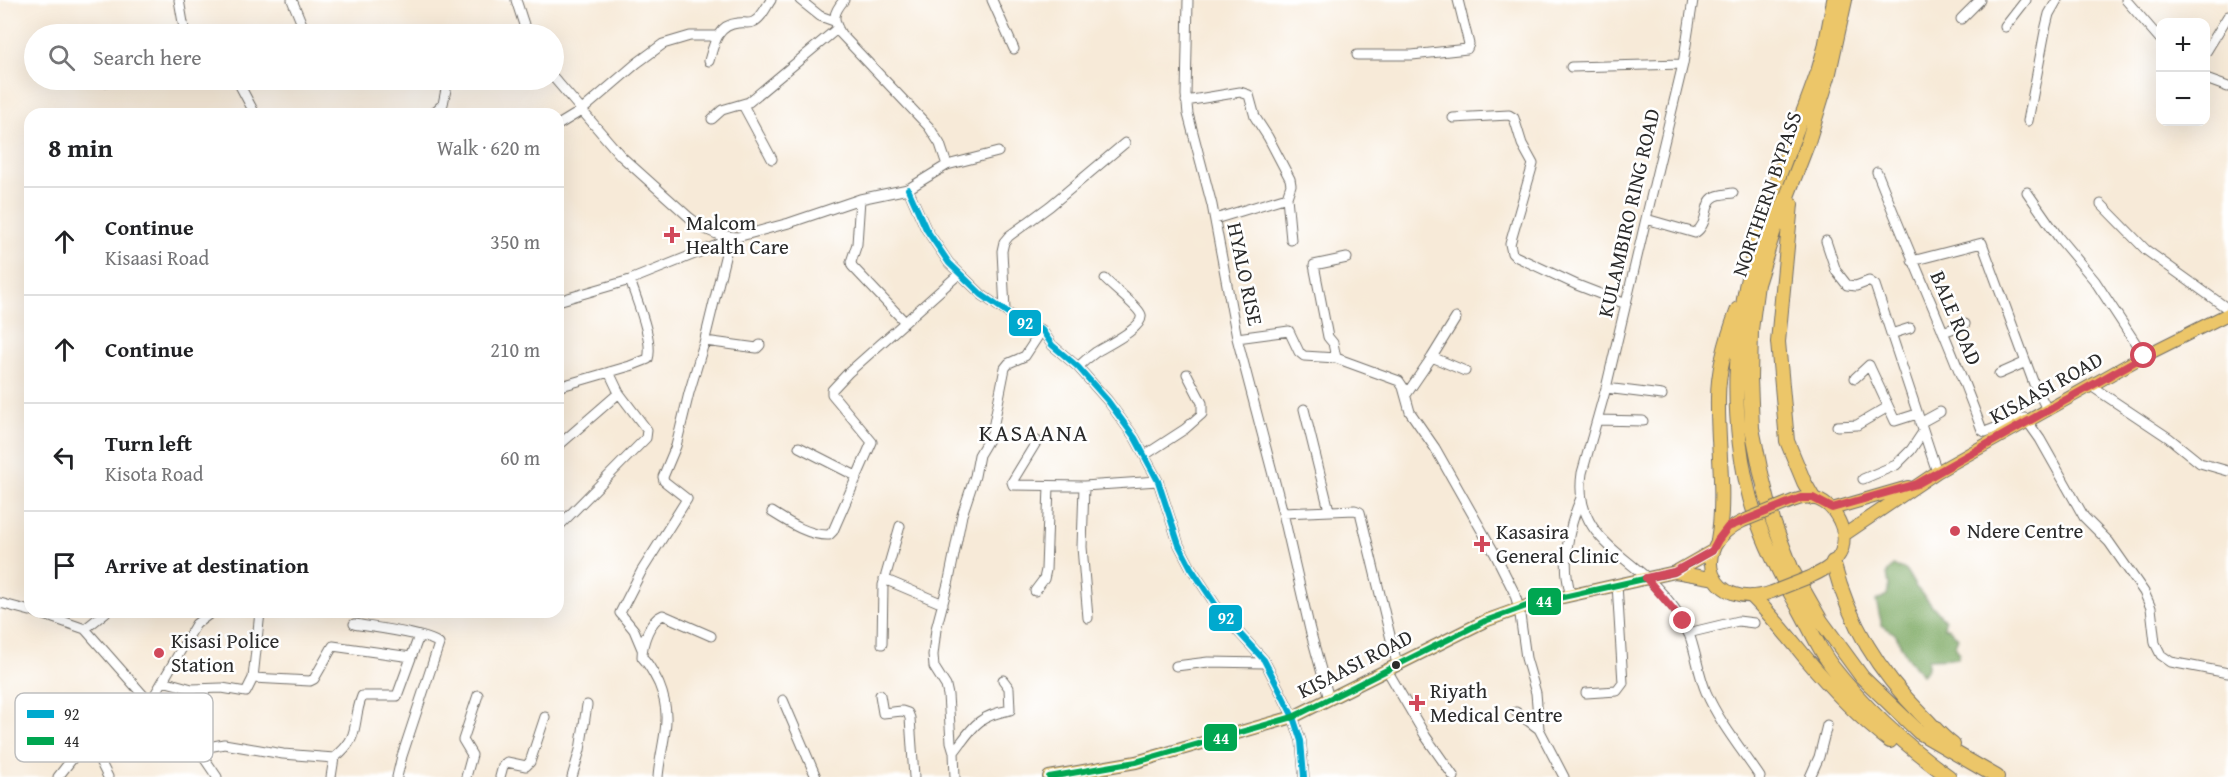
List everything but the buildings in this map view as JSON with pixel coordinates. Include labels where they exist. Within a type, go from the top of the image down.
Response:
[{"type":"highway","name":"NORTHERN BYPASS","points":[[1834,0],[1818,72],[1764,218],[1746,288],[1739,345],[1737,404],[1743,467],[1751,501],[1766,544],[1792,598],[1829,663],[1905,744],[1949,777]]},
{"type":"highway","name":"NORTHERN BYPASS","points":[[1845,0],[1828,76],[1808,142],[1774,230],[1757,284],[1751,330],[1752,428],[1773,521],[1792,570],[1821,621],[1862,677],[1919,732],[1997,777]]},
{"type":"highway","points":[[1796,173],[1788,220],[1778,342],[1787,441],[1813,498]]},
{"type":"highway","points":[[1715,546],[1722,516],[1718,396],[1728,335],[1746,288]]},
{"type":"highway","points":[[1833,562],[1843,597],[1867,647],[1900,693],[1947,740],[1997,777]]},
{"type":"highway","points":[[1754,597],[1845,701],[1886,738],[1925,768],[1944,777]]},
{"type":"main road","name":"KISAASI ROAD","points":[[1844,535],[1937,472],[2228,311]]},
{"type":"main road","name":"KISAASI ROAD","points":[[1832,508],[1917,484]]},
{"type":"main road","points":[[1801,498],[1813,498],[1832,508],[1844,535],[1840,554],[1833,562],[1810,577],[1754,597],[1732,593],[1722,588],[1716,579],[1710,559],[1715,546],[1728,527],[1801,498]]},
{"type":"main road","points":[[1674,572],[1715,546]]},
{"type":"main road","points":[[1674,572],[1716,579]]},
{"type":"main road","name":"KISAASI ROAD","points":[[1049,777],[1082,775],[1136,762],[1293,717],[1464,629],[1519,608],[1674,572]]},
{"type":"street","points":[[179,0],[183,24]]},
{"type":"street","points":[[292,0],[302,24]]},
{"type":"street","points":[[516,0],[524,24]]},
{"type":"street","points":[[709,61],[717,36],[724,27],[739,22],[753,22],[758,19],[771,0]]},
{"type":"street","points":[[800,0],[836,25],[850,44],[929,127],[940,144],[947,165]]},
{"type":"street","points":[[712,119],[722,110],[743,105],[836,25],[836,10],[844,0]]},
{"type":"street","points":[[992,0],[1014,49]]},
{"type":"street","name":"HYALO RISE","points":[[1188,0],[1186,100],[1215,219],[1236,338],[1286,330],[1291,333],[1301,354],[1336,358],[1394,378],[1403,387],[1410,412],[1435,448],[1514,592],[1519,608],[1526,658],[1536,693],[1539,729]]},
{"type":"street","points":[[1357,55],[1412,55],[1467,49],[1469,44],[1458,0]]},
{"type":"street","name":"KULAMBIRO RING ROAD","points":[[1581,498],[1582,473],[1606,388],[1683,64],[1693,0]]},
{"type":"street","points":[[1961,19],[1980,0]]},
{"type":"street","points":[[2006,27],[2026,0]]},
{"type":"street","points":[[2028,121],[2049,14],[2057,0]]},
{"type":"street","points":[[2126,0],[2156,34]]},
{"type":"street","points":[[2210,44],[2228,16]]},
{"type":"street","points":[[564,121],[581,111],[663,44],[690,36],[717,36]]},
{"type":"street","points":[[1571,67],[1683,64]]},
{"type":"street","points":[[2210,81],[2228,87]]},
{"type":"street","points":[[242,90],[252,108]]},
{"type":"street","points":[[439,108],[443,104],[446,90]]},
{"type":"street","points":[[564,90],[621,156],[690,218],[705,229],[733,239]]},
{"type":"street","points":[[1186,100],[1240,93],[1249,95],[1255,117],[1290,179],[1291,185],[1287,197],[1291,240]]},
{"type":"street","points":[[743,105],[772,159]]},
{"type":"street","points":[[1453,118],[1509,115],[1514,118],[1522,144],[1533,164],[1510,244],[1512,253],[1577,285],[1626,304]]},
{"type":"street","points":[[1005,310],[1002,251],[1004,242],[1125,143]]},
{"type":"street","points":[[564,299],[630,280],[733,239],[860,199],[908,189],[947,165],[998,152]]},
{"type":"street","name":"BALE ROAD","points":[[1877,171],[1982,430],[1985,432],[2021,418],[2025,418],[2028,422]]},
{"type":"street","points":[[908,189],[926,230],[959,274],[982,295],[1018,320],[1042,330],[1052,345],[1078,367],[1108,401],[1135,438],[1158,481],[1179,545],[1191,568],[1221,613],[1266,663],[1293,717],[1300,741],[1304,777]]},
{"type":"street","points":[[2027,192],[2059,237],[2095,281],[2144,356]]},
{"type":"street","points":[[1646,219],[1695,233],[1704,224],[1711,199],[1715,196],[1733,193]]},
{"type":"street","points":[[1215,219],[1287,197]]},
{"type":"street","points":[[860,199],[857,244],[851,262],[852,266],[905,322]]},
{"type":"street","points":[[2101,204],[2146,250],[2228,311]]},
{"type":"street","points":[[658,777],[667,711],[664,697],[649,663],[642,657],[642,649],[634,630],[620,613],[641,572],[687,499],[663,477],[676,446],[688,393],[733,239]]},
{"type":"street","points":[[1826,241],[1836,271],[1847,285],[1869,281],[1875,285],[1937,472]]},
{"type":"street","points":[[1912,261],[1982,243],[2026,362],[2048,411]]},
{"type":"street","points":[[1336,358],[1333,344],[1328,337],[1314,266],[1347,258]]},
{"type":"street","points":[[772,512],[812,532],[829,535],[833,531],[872,442],[832,394],[832,390],[848,372],[959,274]]},
{"type":"street","points":[[1078,367],[1088,357],[1138,325],[1141,319],[1137,309],[1105,279]]},
{"type":"street","points":[[564,385],[643,362],[649,354],[647,336],[630,280]]},
{"type":"street","points":[[1406,395],[1456,318]]},
{"type":"street","points":[[1943,332],[1965,324]]},
{"type":"street","points":[[1891,334],[1910,328]]},
{"type":"street","points":[[955,777],[946,686],[934,667],[936,629],[962,515],[975,476],[979,455],[992,433],[1005,368],[1009,363],[1026,356],[1042,330]]},
{"type":"street","points":[[1236,338],[1283,513],[1302,601],[1329,699]]},
{"type":"street","points":[[705,341],[758,348],[760,345]]},
{"type":"street","points":[[1432,357],[1465,371]]},
{"type":"street","points":[[1999,374],[2026,362]]},
{"type":"street","points":[[1855,378],[1869,365],[1895,421],[1920,423],[1940,412]]},
{"type":"street","points":[[564,522],[646,438],[647,430],[620,393],[609,372]]},
{"type":"street","points":[[1145,455],[1185,429],[1202,414],[1202,403],[1187,374]]},
{"type":"street","points":[[2091,386],[2169,438],[2200,463],[2228,471]]},
{"type":"street","points":[[1606,388],[1662,395]]},
{"type":"street","points":[[564,441],[620,393]]},
{"type":"street","points":[[1837,426],[1857,424],[1888,407]]},
{"type":"street","points":[[1304,409],[1329,510]]},
{"type":"street","points":[[1597,420],[1643,421]]},
{"type":"street","points":[[2028,422],[2084,517],[2109,542],[2144,592],[2152,614],[2155,643],[2161,655],[2171,662],[2228,673]]},
{"type":"street","points":[[1863,479],[1896,465],[1911,450],[1920,423]]},
{"type":"street","points":[[1037,441],[1012,484],[1019,486],[1084,486],[1158,481]]},
{"type":"street","points":[[799,447],[856,476]]},
{"type":"street","points":[[1035,591],[1044,579],[1046,570],[1049,486]]},
{"type":"street","points":[[1084,486],[1083,547],[1088,618]]},
{"type":"street","points":[[1581,498],[1590,525],[1622,558],[1646,578],[1679,615],[1688,633],[1706,692],[1760,777]]},
{"type":"street","points":[[1571,595],[1566,578],[1568,550],[1572,520],[1581,498]]},
{"type":"street","points":[[1283,513],[1329,510],[1360,512],[1392,667],[1426,737],[1454,777]]},
{"type":"street","points":[[882,644],[882,589],[900,526]]},
{"type":"street","points":[[885,579],[943,604]]},
{"type":"street","points":[[1586,693],[1617,692],[1623,683],[1617,584]]},
{"type":"street","points":[[1,606],[24,610]]},
{"type":"street","points":[[642,649],[654,621],[663,615],[711,636]]},
{"type":"street","points":[[59,618],[85,629],[141,693]]},
{"type":"street","points":[[85,629],[99,618]]},
{"type":"street","points":[[156,693],[196,624],[204,618]]},
{"type":"street","points":[[163,681],[192,689],[222,688],[242,693],[248,691],[253,678],[259,618]]},
{"type":"street","points":[[1688,633],[1738,621],[1754,623]]},
{"type":"street","points":[[354,624],[434,639],[438,644],[397,777]]},
{"type":"street","points":[[213,746],[224,744],[284,754],[334,758],[346,749],[352,739],[362,696],[397,696],[418,636]]},
{"type":"street","points":[[253,678],[314,680],[333,646],[411,657]]},
{"type":"street","points":[[1176,666],[1208,662],[1266,663]]},
{"type":"street","points":[[954,752],[977,723],[992,714],[1010,710],[1009,688],[1003,680]]},
{"type":"street","points":[[466,777],[472,755],[463,740],[478,694]]},
{"type":"street","points":[[880,695],[883,713],[902,711],[908,713],[914,777]]},
{"type":"street","points":[[783,700],[816,777]]},
{"type":"street","points":[[572,777],[580,750],[587,705]]},
{"type":"street","points":[[1516,712],[1539,729],[1564,777]]},
{"type":"street","points":[[500,777],[503,766],[507,762],[526,766],[530,762],[545,717]]},
{"type":"street","points":[[1810,777],[1819,757],[1827,725]]},
{"type":"street","points":[[332,777],[334,758]]},
{"type":"street","points":[[58,777],[70,762]]},
{"type":"street","points":[[100,762],[108,777]]},
{"type":"street","points":[[207,762],[217,777]]},
{"type":"street","points":[[65,767],[70,777]]},
{"type":"green space","points":[[1893,566],[1905,569],[1915,586],[1945,620],[1944,628],[1949,628],[1958,638],[1955,645],[1959,652],[1958,658],[1928,659],[1928,668],[1922,675],[1907,657],[1895,634],[1882,625],[1876,601],[1887,595],[1889,585],[1887,573]]},
{"type":"transit line","name":"92","points":[[908,189],[926,229],[949,263],[982,295],[1018,320],[1042,330],[1052,345],[1078,367],[1108,401],[1135,438],[1158,481],[1179,545],[1191,568],[1221,613],[1264,660],[1293,717],[1301,741],[1304,777]]},
{"type":"transit line","name":"44","points":[[1049,777],[1136,762],[1293,717],[1485,621],[1532,604],[1675,572],[1712,551]]},
{"type":"place","name":"Malcom Health Care","points":[[672,235]]},
{"type":"place","name":"Ndere Centre","points":[[1955,531]]},
{"type":"place","name":"Kasasira General Clinic","points":[[1482,544]]},
{"type":"place","name":"Kisasi Police Station","points":[[159,653]]},
{"type":"place","name":"Riyath Medical Centre","points":[[1417,703]]},
{"type":"district","name":"KASAANA","points":[[1034,433]]},
{"type":"route","points":[[1683,621],[1676,610],[1646,578],[1674,572],[1712,551],[1728,527],[1801,498],[1813,498],[1832,508],[1917,484],[2144,356]]}]
